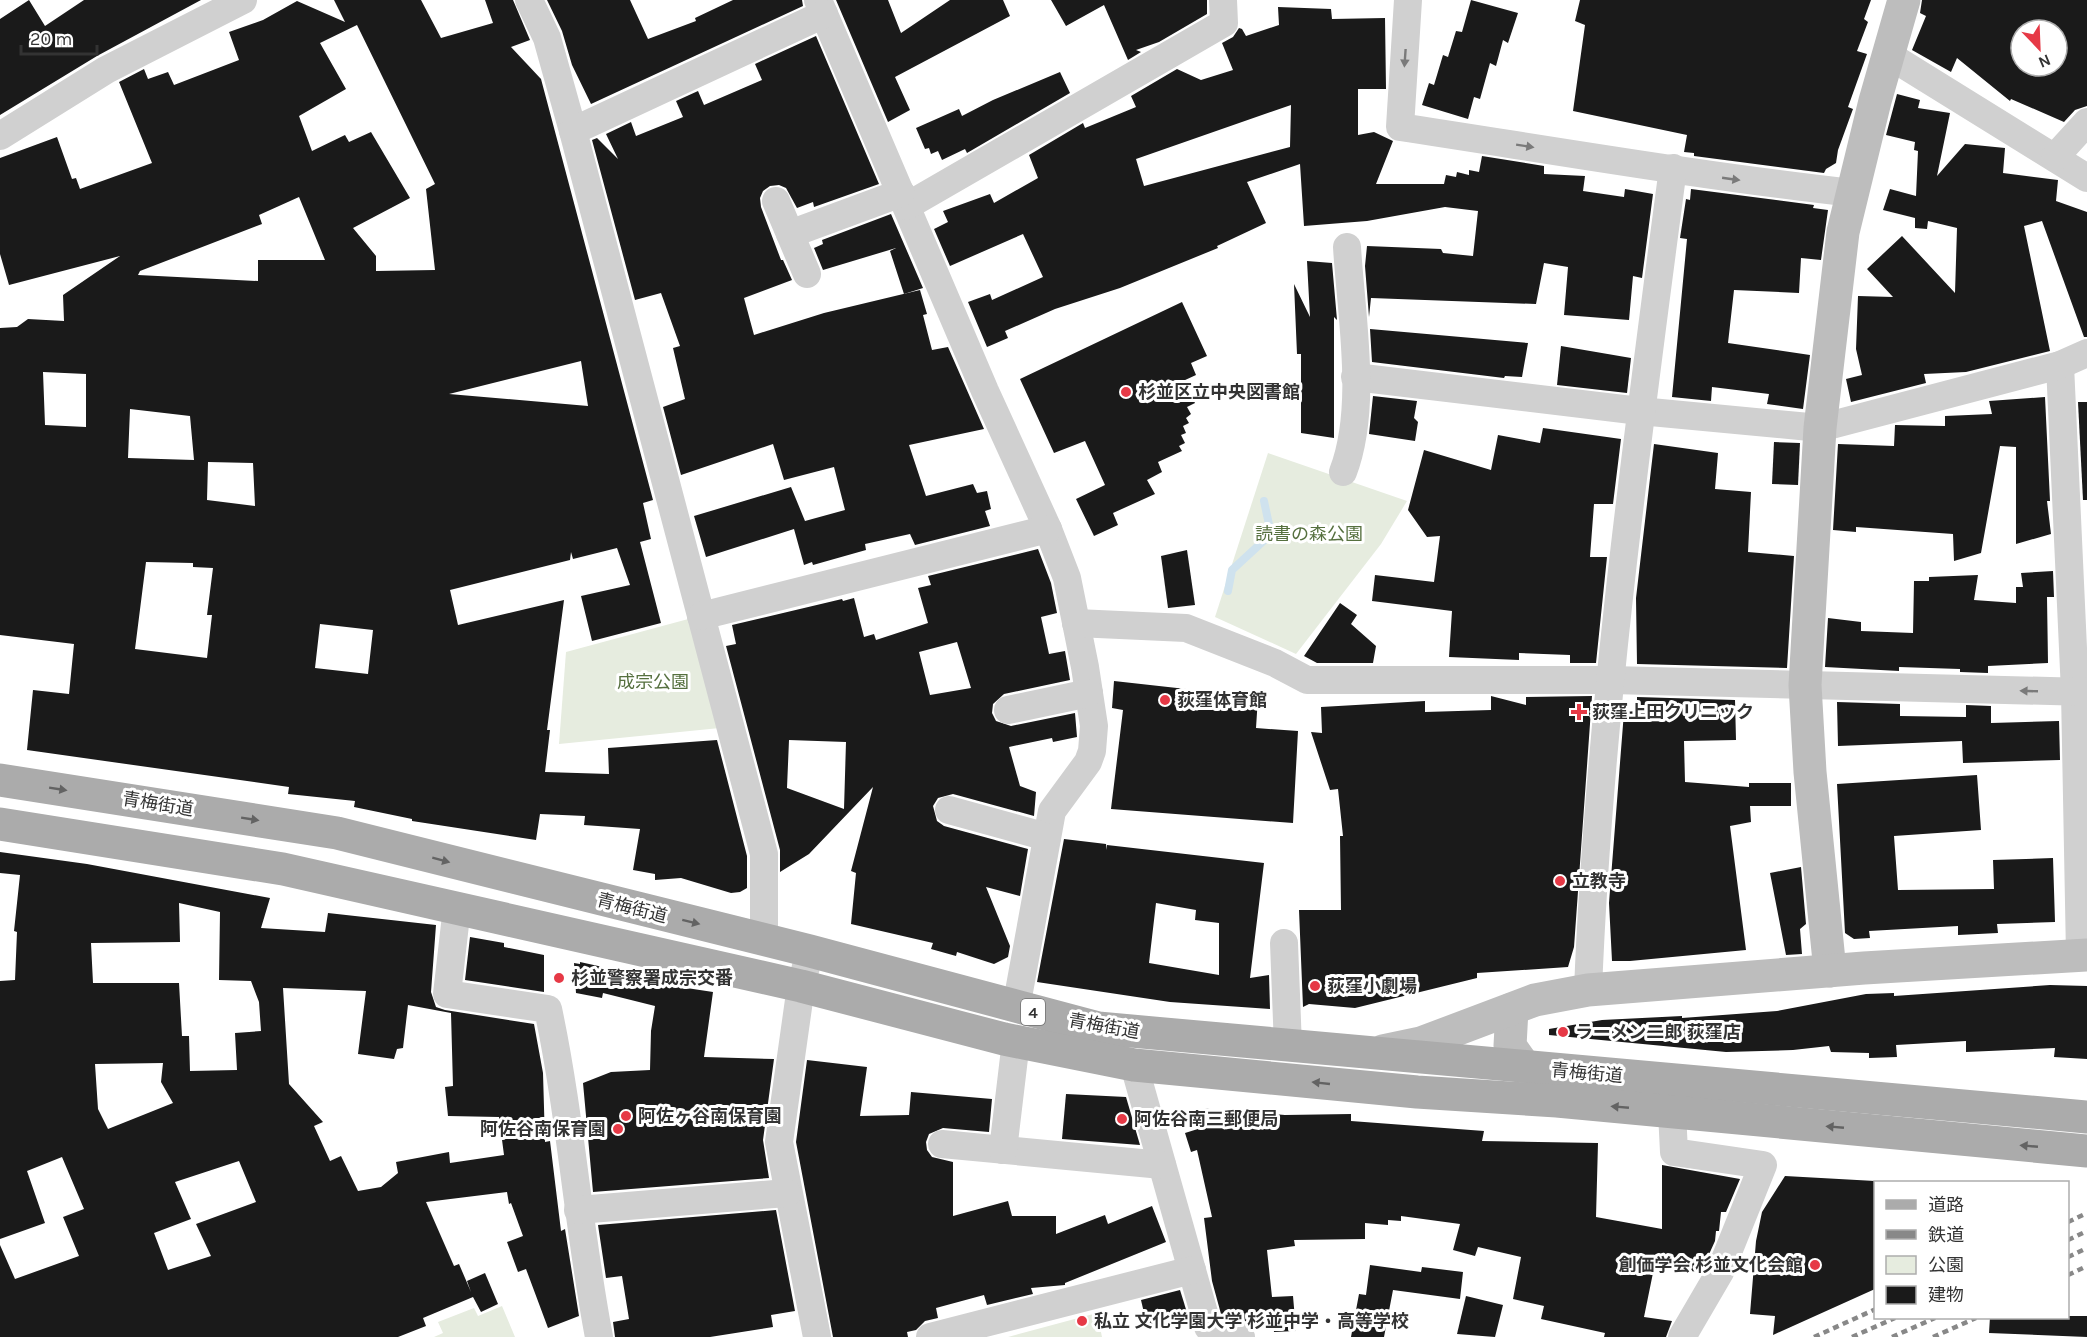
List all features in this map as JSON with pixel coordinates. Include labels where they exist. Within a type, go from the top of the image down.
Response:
[{"type":"main road","name":"青梅街道","points":[[0,780],[338,833],[810,951],[1016,1008],[1098,1028],[1288,1047],[2087,1117]]},
{"type":"main road","name":"青梅街道","points":[[0,824],[283,869],[801,986],[1016,1041],[1134,1065],[1364,1087],[1557,1101],[2087,1151]]},
{"type":"street","points":[[0,136],[210,7],[243,0]]},
{"type":"street","points":[[529,0],[547,38],[573,131],[764,854],[765,940]]},
{"type":"street","points":[[790,234],[904,200],[1224,23],[1223,0]]},
{"type":"street","points":[[1408,0],[1400,127],[1673,168],[1726,179],[1853,193]]},
{"type":"street","points":[[1830,971],[1810,772],[1805,685],[1820,428],[1844,232],[1904,0]]},
{"type":"street","points":[[573,131],[821,7],[986,391],[1048,529],[1067,578],[1076,623],[1094,726],[1092,751],[1088,762],[1052,811],[1016,1008]]},
{"type":"street","points":[[1890,56],[2087,178]]},
{"type":"street","points":[[2055,157],[2087,122]]},
{"type":"street","points":[[1588,990],[1596,832],[1611,680],[1640,411],[1673,168]]},
{"type":"street","points":[[776,201],[807,273]]},
{"type":"street","points":[[1343,472],[1352,448],[1355,377],[1347,247]]},
{"type":"street","points":[[1355,377],[1640,411],[1820,428],[2060,365],[2087,353]]},
{"type":"street","points":[[1367,1054],[1421,1042],[1535,1000],[1588,990],[1830,971],[2084,955],[2081,692],[2060,365]]},
{"type":"street","points":[[701,616],[1048,529]]},
{"type":"street","points":[[1199,618],[1297,663]]},
{"type":"street","points":[[1076,623],[1186,628],[1275,663],[1307,680],[1611,680],[2081,692]]},
{"type":"street","points":[[1008,710],[1089,693]]},
{"type":"street","points":[[950,810],[1047,837]]},
{"type":"street","points":[[457,907],[447,994],[548,1009],[560,1063],[578,1210],[599,1337]]},
{"type":"street","points":[[1284,943],[1288,1047]]},
{"type":"street","points":[[810,951],[801,986],[779,1142],[787,1193],[817,1337]]},
{"type":"street","points":[[1364,1087],[1440,1060],[1512,1009]]},
{"type":"street","points":[[1512,1009],[1487,1036],[1483,1053],[1503,1081],[1557,1101]]},
{"type":"street","points":[[1512,1009],[1510,1046],[1525,1067]]},
{"type":"street","points":[[1003,1150],[1016,1041]]},
{"type":"street","points":[[1134,1065],[1208,1327],[1241,1337]]},
{"type":"street","points":[[1672,1112],[1674,1152],[1763,1165],[1720,1272],[1682,1337]]},
{"type":"street","points":[[942,1144],[1162,1165]]},
{"type":"street","points":[[578,1210],[787,1193]]},
{"type":"street","points":[[930,1337],[1192,1270]]},
{"type":"green space","name":"読書の森公園","points":[[1268,453],[1407,501],[1381,544],[1296,654],[1215,617]]},
{"type":"green space","name":"成宗公園","points":[[692,618],[720,728],[559,744],[566,652]]},
{"type":"green space","points":[[502,1306],[515,1337],[434,1337],[443,1333],[438,1322],[474,1308],[478,1316]]},
{"type":"green space","points":[[1097,1313],[1102,1337],[1008,1337]]},
{"type":"building","points":[[29,0],[45,26],[84,0],[201,0],[97,56],[0,115],[0,19]]},
{"type":"building","points":[[334,0],[421,0],[441,38],[493,23],[485,0],[513,0],[530,40],[511,47],[541,79],[653,500],[643,503],[651,539],[640,542],[661,623],[592,641],[581,596],[630,585],[617,548],[573,559],[571,552],[570,560],[450,590],[458,625],[564,600],[547,730],[550,730],[545,772],[609,774],[608,748],[717,740],[747,856],[747,888],[740,892],[731,893],[681,878],[655,880],[655,874],[633,870],[640,829],[584,825],[585,816],[540,814],[536,840],[412,821],[412,819],[354,807],[355,801],[288,794],[289,787],[27,750],[33,690],[69,694],[74,644],[0,635],[0,328],[17,327],[28,319],[64,321],[63,295],[120,256],[9,285],[0,254],[0,158],[57,137],[72,179],[76,178],[80,189],[152,163],[119,82],[144,69],[148,79],[168,72],[174,85],[239,60],[229,32],[263,20],[297,1],[345,22]],"holes":[[[357,25],[435,184],[426,189],[435,270],[376,271],[376,256],[353,228],[410,198],[371,132],[349,142],[345,135],[312,151],[299,116],[346,89],[320,43]],[[299,197],[325,260],[258,260],[258,281],[138,275],[140,271],[262,224],[259,215]],[[581,361],[588,406],[449,394]],[[43,372],[86,374],[86,427],[45,425]],[[130,409],[190,416],[194,460],[128,458]],[[208,462],[253,463],[255,506],[207,500]],[[146,562],[193,563],[193,567],[213,568],[207,615],[212,615],[207,658],[135,649]],[[320,624],[373,630],[368,674],[315,668]]]},
{"type":"building","points":[[547,0],[630,0],[648,39],[696,21],[695,18],[733,0],[802,0],[803,6],[591,104],[572,65],[562,31]]},
{"type":"building","points":[[836,0],[888,0],[901,33],[950,0],[1003,0],[1010,16],[895,77],[910,110],[888,122]]},
{"type":"building","points":[[1051,0],[1207,0],[1207,14],[1159,42],[1136,50],[1141,52],[1128,60],[1104,5],[1066,26]]},
{"type":"building","points":[[1471,0],[1518,13],[1508,43],[1503,40],[1496,66],[1490,63],[1480,99],[1474,97],[1468,119],[1422,105],[1429,83],[1434,85],[1443,55],[1448,57],[1456,31],[1462,32]]},
{"type":"building","points":[[1580,0],[1871,0],[1864,19],[1868,22],[1857,51],[1867,54],[1848,107],[1853,109],[1838,150],[1836,163],[1824,173],[1694,156],[1694,153],[1684,152],[1687,135],[1573,111],[1585,25],[1575,21]]},
{"type":"building","points":[[1922,0],[2087,0],[2087,106],[2075,110],[2064,122],[2011,99],[2010,101],[1957,58],[1951,72],[1912,50],[1926,16],[1920,13]]},
{"type":"building","points":[[1278,7],[1331,9],[1332,19],[1385,18],[1386,89],[1358,89],[1358,135],[1374,132],[1393,141],[1376,184],[1444,184],[1446,175],[1456,177],[1457,172],[1469,175],[1469,170],[1479,172],[1482,156],[1544,166],[1544,174],[1585,176],[1583,191],[1624,197],[1625,189],[1653,194],[1642,278],[1633,276],[1629,320],[1564,315],[1568,267],[1544,263],[1536,304],[1371,298],[1369,317],[1365,266],[1367,246],[1441,249],[1443,253],[1473,256],[1478,211],[1445,207],[1367,221],[1304,226],[1300,164],[1247,182],[1266,223],[1217,246],[1218,248],[1120,288],[1055,309],[1005,331],[1008,338],[987,347],[968,302],[990,294],[992,300],[1043,277],[1023,234],[950,266],[934,229],[948,222],[943,211],[990,194],[994,203],[1038,178],[1029,155],[1083,123],[1085,128],[1136,107],[1131,96],[1177,69],[1201,80],[1233,70],[1222,43],[1233,37],[1239,28],[1246,36],[1279,25]],"holes":[[[1291,105],[1290,147],[1144,186],[1136,159]]]},
{"type":"building","points":[[816,36],[879,184],[814,207],[813,202],[797,208],[786,188],[779,185],[770,186],[763,191],[760,198],[761,207],[781,260],[792,280],[744,298],[754,335],[824,313],[920,290],[927,314],[923,315],[932,350],[948,347],[984,429],[909,445],[926,496],[973,484],[977,493],[987,491],[991,509],[985,511],[990,526],[915,545],[910,534],[865,544],[866,550],[813,565],[812,562],[804,565],[794,529],[706,557],[694,516],[791,487],[805,521],[845,510],[834,467],[784,480],[773,444],[681,475],[663,407],[685,399],[673,348],[680,346],[661,293],[635,300],[592,140],[597,138],[618,159],[606,134],[631,122],[636,136],[683,117],[676,101],[698,91],[704,105],[762,80],[755,64]]},
{"type":"building","points":[[1060,72],[1070,93],[967,153],[965,149],[942,160],[938,151],[931,154],[929,148],[925,149],[916,128],[959,109],[962,116],[993,100]]},
{"type":"building","points":[[1897,94],[1920,100],[1918,108],[1950,113],[1937,176],[1965,144],[2005,148],[2003,173],[2058,180],[2056,201],[2087,212],[2087,337],[2084,337],[2042,221],[2024,226],[2050,351],[1966,372],[1924,374],[1926,383],[1851,402],[1846,379],[1862,375],[1856,349],[1858,296],[1893,297],[1867,269],[1902,236],[1955,293],[1957,228],[1928,221],[1927,229],[1915,228],[1915,218],[1883,210],[1890,189],[1916,196],[1918,151],[1914,150],[1915,142],[1886,135]]},
{"type":"building","points":[[1691,189],[1814,205],[1813,208],[1828,210],[1821,260],[1801,258],[1799,293],[1734,290],[1728,343],[1810,355],[1803,409],[1767,404],[1769,394],[1712,387],[1711,401],[1672,397],[1687,239],[1680,238],[1686,199],[1690,200]]},
{"type":"building","points":[[891,214],[923,288],[904,294],[890,251],[896,248],[823,270],[814,248],[823,244],[822,240]]},
{"type":"building","points":[[1307,261],[1332,263],[1337,320],[1334,317],[1334,438],[1301,433],[1301,354],[1297,354],[1294,284],[1310,317]]},
{"type":"building","points":[[1182,302],[1207,356],[1191,363],[1196,375],[1183,381],[1195,403],[1187,407],[1191,414],[1186,418],[1189,423],[1183,426],[1186,433],[1181,435],[1185,443],[1179,446],[1182,451],[1158,462],[1162,472],[1147,480],[1155,494],[1113,513],[1118,525],[1094,536],[1076,499],[1105,485],[1085,441],[1054,453],[1020,379]]},
{"type":"building","points":[[1370,329],[1528,343],[1522,377],[1505,376],[1504,378],[1372,362]]},
{"type":"building","points":[[1561,346],[1631,358],[1627,393],[1557,385]]},
{"type":"building","points":[[1373,396],[1417,401],[1414,418],[1418,422],[1415,441],[1369,434]]},
{"type":"building","points":[[2045,397],[2050,501],[2047,501],[2051,534],[2016,544],[2016,447],[2000,446],[1981,553],[1954,561],[1953,534],[1856,527],[1856,532],[1833,530],[1838,444],[1894,446],[1895,425],[1945,426],[1945,416],[1992,414],[1989,401]]},
{"type":"building","points":[[2078,402],[2087,402],[2087,500],[2083,500]]},
{"type":"building","points":[[1543,428],[1621,439],[1613,504],[1594,504],[1590,557],[1607,557],[1596,663],[1570,663],[1570,655],[1519,653],[1519,660],[1449,657],[1452,611],[1372,601],[1375,575],[1434,582],[1440,536],[1427,537],[1408,510],[1424,450],[1491,470],[1498,435],[1540,443]]},
{"type":"building","points":[[1774,442],[1800,443],[1798,485],[1772,484]]},
{"type":"building","points":[[1654,444],[1718,453],[1715,489],[1751,492],[1748,552],[1794,556],[1787,668],[1637,664],[1636,598]]},
{"type":"building","points":[[1038,549],[1051,583],[1057,613],[1041,617],[1049,654],[1065,651],[1070,680],[1004,694],[993,704],[992,713],[996,721],[1011,726],[1075,713],[1077,737],[1053,742],[1052,738],[1009,747],[1020,786],[1036,792],[1034,816],[953,794],[938,798],[933,806],[937,821],[944,826],[1028,849],[1020,896],[986,887],[1010,946],[1008,957],[994,964],[957,952],[956,956],[931,949],[933,943],[851,924],[856,873],[851,871],[873,787],[809,854],[780,872],[780,850],[726,646],[736,644],[732,625],[842,599],[843,601],[854,598],[864,637],[874,634],[876,640],[928,623],[918,588],[931,585],[928,576]],"holes":[[[957,642],[971,688],[930,695],[919,652]],[[789,740],[846,742],[844,809],[787,788]]]},
{"type":"building","points":[[1187,550],[1195,605],[1168,608],[1161,556]]},
{"type":"building","points":[[2053,571],[2054,597],[2047,597],[2048,663],[1988,666],[1988,673],[1960,672],[1960,669],[1899,667],[1899,671],[1825,667],[1828,618],[1861,622],[1861,631],[1913,633],[1914,581],[1929,581],[1929,577],[1978,575],[1974,600],[2016,603],[2016,587],[2023,587],[2021,573]]},
{"type":"building","points":[[1340,603],[1357,615],[1351,624],[1376,646],[1373,663],[1317,663],[1304,656]]},
{"type":"building","points":[[1114,681],[1258,697],[1256,728],[1298,731],[1293,823],[1111,809],[1123,710],[1112,708]]},
{"type":"building","points":[[1491,696],[1526,705],[1526,697],[1592,696],[1574,947],[1568,967],[1477,973],[1477,978],[1355,1008],[1309,1004],[1303,1007],[1299,910],[1341,910],[1340,836],[1343,836],[1338,789],[1330,790],[1311,732],[1322,733],[1321,707],[1425,701],[1425,712],[1491,710]]},
{"type":"building","points":[[1637,697],[1735,700],[1736,740],[1684,741],[1685,782],[1749,787],[1749,783],[1791,783],[1791,806],[1750,806],[1751,822],[1730,826],[1746,950],[1612,961],[1609,903],[1624,712],[1637,711]]},
{"type":"building","points":[[1837,702],[1900,704],[1900,716],[1966,717],[1966,705],[1991,706],[1991,723],[2059,721],[2060,760],[1963,763],[1962,741],[1838,746]]},
{"type":"building","points":[[1977,775],[1981,830],[1894,836],[1898,890],[1994,889],[1993,860],[2053,858],[2055,922],[1997,924],[1998,933],[1958,935],[1958,926],[1869,931],[1870,938],[1854,939],[1845,933],[1837,784]]},
{"type":"building","points":[[1064,839],[1106,844],[1107,850],[1107,845],[1264,863],[1250,978],[1269,975],[1270,1009],[1170,1002],[1037,982]],"holes":[[[1156,903],[1196,910],[1195,920],[1219,923],[1219,975],[1149,963]]]},
{"type":"building","points":[[0,852],[87,864],[270,898],[261,928],[325,932],[328,913],[436,925],[431,992],[436,1007],[534,1024],[543,1073],[545,1142],[550,1141],[561,1231],[565,1229],[579,1316],[548,1328],[526,1269],[518,1272],[507,1242],[523,1236],[511,1203],[509,1204],[507,1192],[426,1202],[454,1266],[459,1264],[471,1292],[467,1281],[485,1273],[498,1304],[481,1312],[473,1297],[423,1318],[426,1326],[398,1337],[0,1337],[0,1245],[15,1279],[79,1256],[63,1217],[84,1209],[62,1157],[27,1171],[45,1223],[0,1239],[0,981],[15,980],[17,932],[14,931],[20,875],[0,873]],"holes":[[[179,903],[220,912],[219,980],[251,981],[259,1002],[261,1031],[235,1033],[237,1070],[190,1071],[189,1036],[182,1036],[179,983],[93,983],[91,943],[180,942]],[[283,988],[366,991],[358,1054],[394,1059],[397,1049],[403,1048],[408,1005],[451,1013],[453,1086],[445,1087],[448,1116],[499,1117],[504,1155],[450,1163],[449,1152],[396,1162],[398,1173],[381,1187],[358,1191],[341,1156],[330,1161],[314,1126],[323,1122],[289,1084]],[[163,1063],[161,1082],[173,1103],[108,1129],[98,1109],[95,1064]],[[239,1161],[256,1202],[196,1224],[211,1256],[168,1270],[154,1233],[191,1219],[175,1182]]]},
{"type":"building","points":[[1801,867],[1806,924],[1800,929],[1802,954],[1786,955],[1770,873]]},
{"type":"building","points":[[470,937],[504,943],[504,947],[544,955],[544,992],[465,980]]},
{"type":"building","points":[[580,962],[680,984],[680,987],[713,992],[704,1057],[774,1059],[763,1140],[769,1178],[593,1192],[583,1083],[611,1072],[650,1070],[651,1031],[655,1006],[603,993],[602,998],[576,993],[574,963],[580,964]]},
{"type":"building","points":[[2050,985],[2087,986],[2087,1059],[2054,1057],[2055,1048],[1966,1052],[1966,1041],[1896,1045],[1897,1057],[1869,1058],[1869,1053],[1831,1052],[1829,1046],[1793,1050],[1726,1052],[1549,1035],[1549,1029],[1602,1020],[1682,1016],[1682,1018],[1777,1011],[1866,994],[1894,993],[1894,996]]},
{"type":"building","points":[[807,1060],[867,1067],[860,1116],[909,1115],[911,1092],[992,1099],[989,1132],[943,1128],[929,1134],[926,1142],[927,1150],[932,1157],[953,1162],[953,1216],[1008,1201],[1012,1216],[1056,1216],[1056,1234],[1105,1215],[1108,1224],[1152,1206],[1166,1242],[1065,1283],[1065,1285],[1031,1288],[1033,1294],[987,1305],[984,1295],[936,1308],[938,1318],[925,1321],[916,1330],[907,1332],[908,1337],[833,1337],[796,1142]]},
{"type":"building","points":[[1066,1094],[1126,1097],[1140,1145],[1062,1139]]},
{"type":"building","points":[[1197,1108],[1285,1115],[1351,1114],[1351,1121],[1484,1131],[1482,1141],[1598,1143],[1596,1217],[1662,1229],[1662,1165],[1740,1179],[1726,1212],[1721,1212],[1719,1231],[1716,1231],[1715,1241],[1701,1272],[1654,1268],[1644,1317],[1672,1321],[1666,1337],[1604,1337],[1605,1333],[1541,1319],[1544,1306],[1513,1299],[1521,1257],[1478,1247],[1475,1256],[1453,1250],[1460,1224],[1401,1216],[1401,1221],[1388,1220],[1388,1225],[1365,1223],[1365,1239],[1294,1240],[1295,1246],[1267,1250],[1272,1297],[1293,1296],[1296,1331],[1274,1332],[1273,1323],[1250,1324],[1244,1318],[1221,1314],[1212,1281],[1204,1218],[1212,1217],[1197,1150],[1191,1152],[1185,1133],[1201,1128]]},
{"type":"building","name":"創価学会 杉並文化会館","points":[[1785,1176],[1875,1181],[1874,1289],[1773,1335],[1775,1316],[1750,1314],[1756,1241],[1762,1212]]},
{"type":"building","points":[[776,1210],[795,1311],[771,1315],[773,1327],[710,1337],[615,1337],[613,1322],[629,1319],[622,1276],[606,1278],[598,1225]]},
{"type":"building","points":[[1370,1265],[1421,1272],[1422,1267],[1463,1272],[1460,1299],[1393,1290],[1384,1337],[1351,1337],[1359,1294],[1366,1295]]},
{"type":"building","points":[[1180,1290],[1189,1319],[1148,1330],[1141,1300]]},
{"type":"building","points":[[1466,1296],[1503,1305],[1495,1337],[1457,1334]]},
{"type":"building","points":[[2069,1316],[2087,1316],[2087,1337],[1989,1333],[1990,1319],[2069,1319]]},
{"type":"waterway","points":[[1228,591],[1232,570],[1271,534],[1264,501]]},
{"type":"railway","points":[[2069,1222],[2087,1213]]},
{"type":"railway","points":[[2069,1240],[2087,1231]]},
{"type":"railway","points":[[2069,1257],[2087,1248]]},
{"type":"railway","points":[[2069,1275],[2087,1266]]},
{"type":"railway","points":[[1814,1337],[1874,1310]]},
{"type":"railway","points":[[1852,1337],[1893,1319]]},
{"type":"railway","points":[[1892,1337],[1933,1319]]},
{"type":"railway","points":[[1933,1337],[1974,1319]]},
{"type":"place","name":"杉並区立中央図書館","points":[[1126,392]]},
{"type":"place","name":"荻窪体育館","points":[[1165,700]]},
{"type":"place","name":"荻窪上田クリニック","points":[[1579,712]]},
{"type":"place","name":"立教寺","points":[[1560,881]]},
{"type":"place","name":"杉並警察署成宗交番","points":[[559,978]]},
{"type":"place","name":"荻窪小劇場","points":[[1315,986]]},
{"type":"place","name":"ラーメン二郎 荻窪店","points":[[1563,1032]]},
{"type":"place","name":"阿佐ヶ谷南保育園","points":[[626,1116]]},
{"type":"place","name":"阿佐谷南三郵便局","points":[[1122,1119]]},
{"type":"place","name":"阿佐谷南保育園","points":[[618,1129]]},
{"type":"place","name":"創価学会 杉並文化会館","points":[[1815,1265]]},
{"type":"place","name":"私立 文化学園大学 杉並中学・高等学校","points":[[1082,1321]]}]
